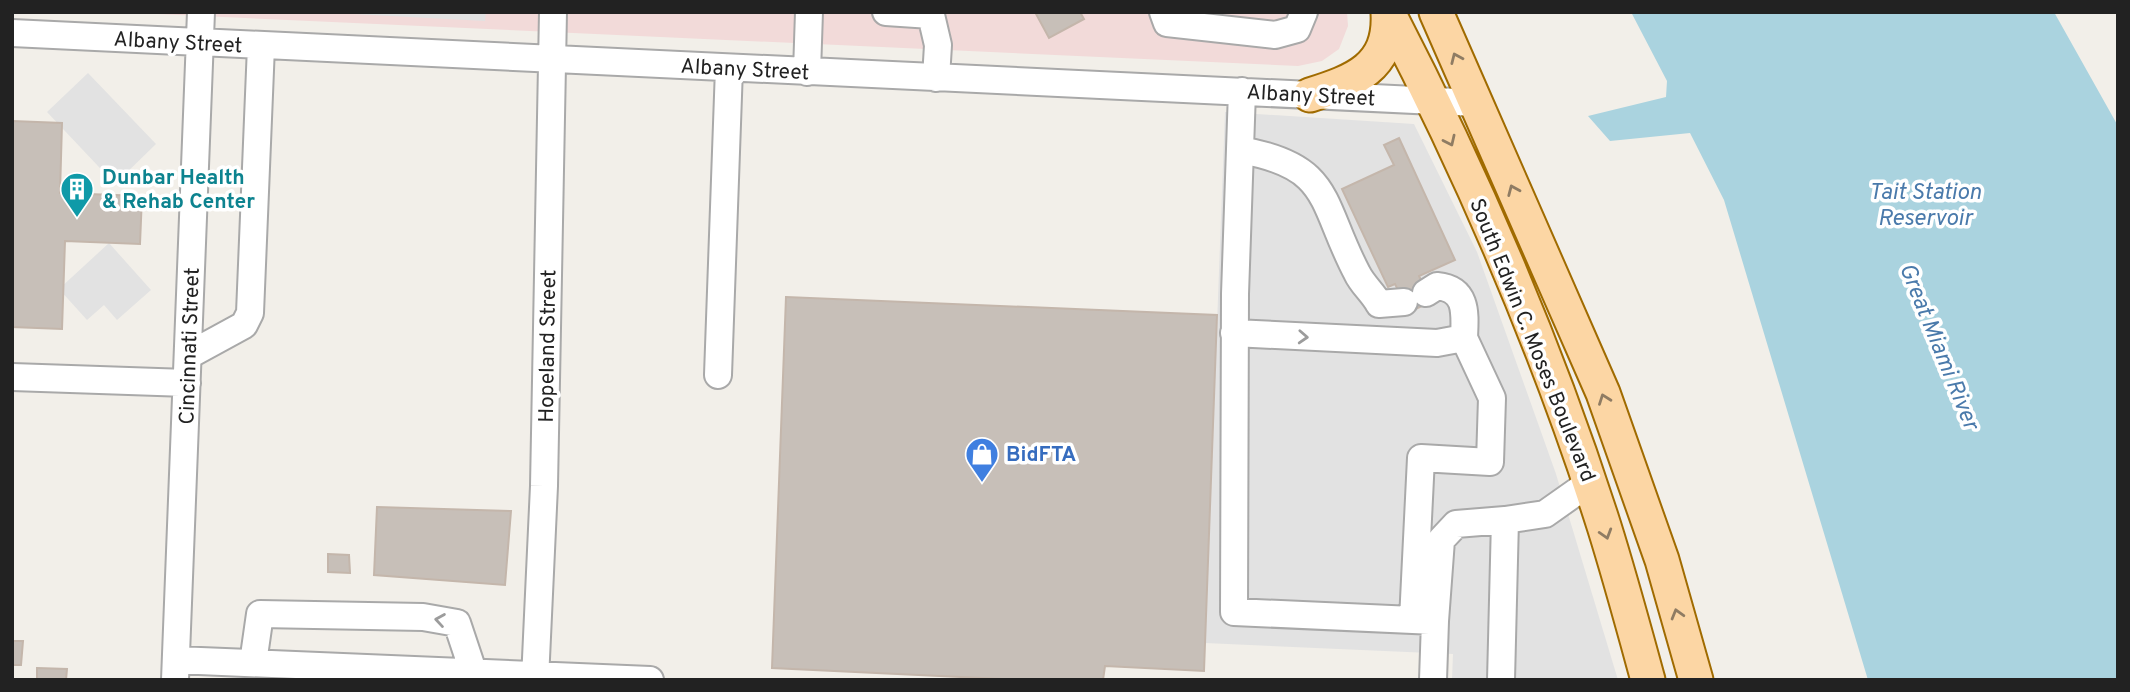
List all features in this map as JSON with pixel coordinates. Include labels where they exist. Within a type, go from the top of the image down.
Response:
[{"type":"main road","name":"South Edwin C. Moses Boulevard","points":[[1436,12],[1603,393],[1662,560],[1696,680]]},
{"type":"main road","name":"South Edwin C. Moses Boulevard","points":[[1388,13],[1533,330],[1589,483],[1648,680]]},
{"type":"main road","points":[[1310,95],[1349,82],[1373,64],[1387,35],[1388,13]]},
{"type":"street","name":"Cincinnati Street","points":[[175,670],[201,12]]},
{"type":"street","name":"Hopeland Street","points":[[535,676],[544,486],[553,12]]},
{"type":"street","points":[[807,72],[809,12]]},
{"type":"street","points":[[886,12],[931,15],[937,45],[936,78]]},
{"type":"street","points":[[1163,12],[1167,23],[1275,35],[1297,29],[1304,12]]},
{"type":"street","name":"Albany Street","points":[[12,33],[1477,103]]},
{"type":"street","points":[[189,355],[244,325],[250,313],[261,46]]},
{"type":"street","points":[[718,375],[729,68]]},
{"type":"street","points":[[1242,92],[1234,333],[1234,612],[1424,620]]},
{"type":"street","points":[[1240,150],[1275,156],[1314,179],[1333,214],[1358,276],[1379,304],[1422,294],[1456,292],[1464,301],[1464,338],[1492,398],[1490,462],[1421,458],[1424,620],[1433,680]]},
{"type":"street","points":[[1234,333],[1437,343],[1464,338]]},
{"type":"street","points":[[12,377],[187,383]]},
{"type":"street","points":[[1424,620],[1441,540],[1456,524],[1545,514],[1589,483]]},
{"type":"street","points":[[1501,680],[1505,520]]},
{"type":"street","points":[[253,663],[260,614],[423,617],[457,623],[473,671]]},
{"type":"street","points":[[175,670],[253,663],[650,680]]},
{"type":"shaded area","points":[[114,12],[1347,12],[1348,26],[1339,49],[1322,61],[1298,66]]},
{"type":"shaded area","points":[[315,12],[486,12],[485,21]]},
{"type":"shaded area","points":[[88,73],[156,144],[115,184],[47,112]]},
{"type":"shaded area","points":[[1225,112],[1414,124],[1477,252],[1556,474],[1618,680],[1452,680],[1453,654],[1205,643]]},
{"type":"shaded area","points":[[109,243],[151,290],[117,320],[104,305],[87,320],[59,289]]},
{"type":"water","name":"Tait Station Reservoir","points":[[1631,12],[2054,12],[2118,126],[2118,680],[1868,680],[1724,200],[1690,133],[1610,141],[1588,116],[1666,97],[1667,81]]},
{"type":"building","points":[[1035,12],[1080,12],[1084,19],[1049,38]]},
{"type":"building","name":"Dunbar Health & Rehab Center","points":[[12,121],[62,123],[60,193],[142,196],[140,244],[65,241],[62,329],[12,327]]},
{"type":"building","points":[[1399,138],[1455,260],[1419,276],[1431,302],[1409,312],[1395,284],[1388,287],[1342,189],[1394,165],[1384,145]]},
{"type":"building","points":[[786,297],[1217,315],[1204,671],[1105,666],[1103,680],[1023,680],[772,668]]},
{"type":"building","points":[[377,507],[511,511],[505,585],[374,575]]},
{"type":"building","points":[[328,554],[349,555],[350,573],[328,572]]},
{"type":"building","points":[[12,641],[23,641],[21,665],[12,665]]},
{"type":"building","points":[[37,668],[67,669],[66,680],[37,680]]},
{"type":"place","name":"Dunbar Health & Rehab Center","points":[[77,219]]},
{"type":"place","name":"BidFTA","points":[[982,484]]},
{"type":"water label","name":"Great Miami River","points":[[1940,346]]}]
